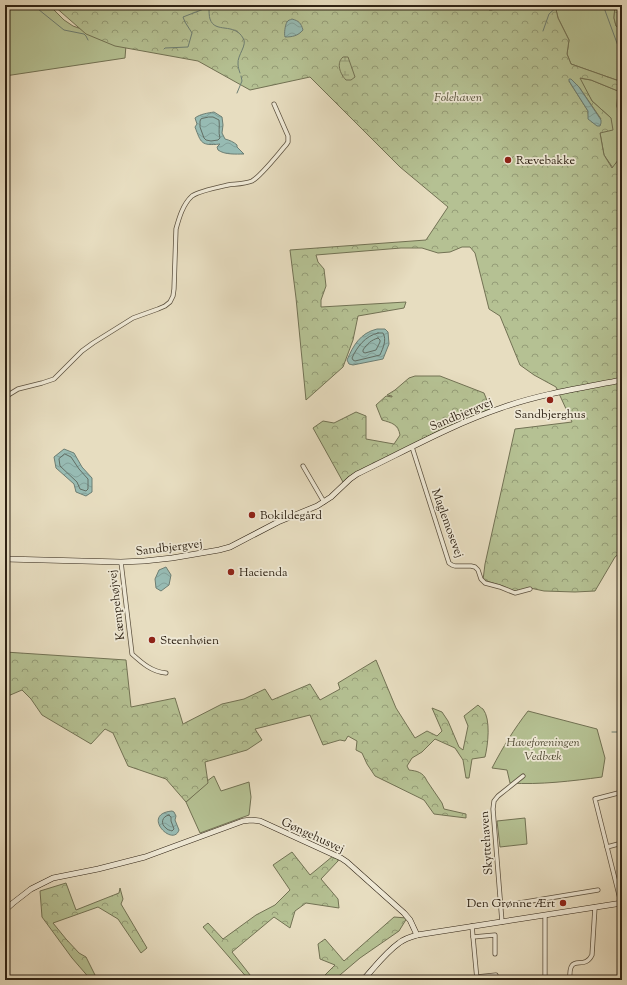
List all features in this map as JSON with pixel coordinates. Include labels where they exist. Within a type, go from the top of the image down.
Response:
[{"type":"street","points":[[5,397],[18,389],[42,383],[54,378],[82,351],[133,318],[158,310],[170,302],[174,290],[176,229],[185,205],[195,194],[218,187],[245,183],[255,179],[286,145],[288,142],[288,136],[274,104]]},
{"type":"street","name":"Sandbjergvej","points":[[5,559],[121,562],[144,561],[172,558],[226,548],[278,522],[324,502],[357,474],[454,426],[507,405],[530,398],[622,380]]},
{"type":"street","name":"Maglemosevej","points":[[412,447],[449,563],[452,566],[475,567],[478,570],[481,579],[485,583],[515,593],[530,589]]},
{"type":"street","points":[[303,466],[324,502]]},
{"type":"street","name":"Kæmpehøjvej","points":[[121,562],[132,654],[144,664],[159,672],[166,673]]},
{"type":"street","name":"Skyttehaven","points":[[502,922],[492,809],[494,801],[498,796],[522,776]]},
{"type":"street","points":[[363,980],[399,943],[417,935],[621,903],[595,798],[622,792]]},
{"type":"street","name":"Gøngehusvej","points":[[5,910],[31,889],[54,878],[145,857],[244,821],[251,820],[260,822],[347,862],[408,916],[417,935]]},
{"type":"street","points":[[607,847],[622,843]]},
{"type":"street","points":[[501,906],[598,890]]},
{"type":"street","points":[[570,980],[570,967],[576,963],[584,963],[588,961],[592,955],[595,907]]},
{"type":"street","points":[[545,915],[545,980]]},
{"type":"street","points":[[472,926],[476,979],[496,975]]},
{"type":"street","points":[[473,937],[495,934],[495,954]]},
{"type":"green space","points":[[5,5],[49,5],[64,20],[73,26],[126,45],[125,58],[5,76]]},
{"type":"green space","name":"Folehaven","points":[[53,5],[486,5],[489,10],[492,10],[499,5],[555,5],[558,18],[569,40],[567,54],[571,64],[622,82],[622,128],[617,106],[618,91],[591,80],[580,78],[592,101],[611,118],[613,130],[600,133],[604,155],[612,168],[622,155],[622,431],[618,443],[622,458],[622,551],[615,557],[595,591],[544,591],[530,588],[515,592],[503,586],[483,580],[485,564],[515,429],[572,422],[556,387],[534,375],[520,365],[500,316],[489,309],[475,253],[470,247],[462,247],[450,252],[438,253],[422,248],[401,248],[316,255],[318,262],[324,269],[326,286],[321,300],[321,307],[406,302],[404,308],[358,316],[353,340],[343,367],[306,400],[290,250],[426,240],[448,207],[400,167],[310,77],[250,90],[198,61],[115,46],[86,34]],"holes":[[[569,81],[579,87],[601,119],[593,122],[590,120],[588,111]]]},
{"type":"green space","points":[[555,5],[615,5],[614,18],[616,26],[622,31],[622,82],[571,64],[567,54],[569,40],[558,18]]},
{"type":"green space","points":[[615,5],[622,5],[622,31],[616,26],[614,18]]},
{"type":"green space","points":[[343,57],[348,57],[355,77],[351,80],[346,80],[342,75],[339,65]]},
{"type":"green space","points":[[579,78],[591,80],[618,91],[617,106],[622,128],[622,155],[613,168],[604,155],[600,133],[611,118],[592,101]]},
{"type":"green space","points":[[415,376],[440,376],[484,393],[490,409],[436,432],[348,477],[343,482],[313,428],[323,421],[334,423],[356,412],[366,416],[366,439],[394,444],[400,435],[398,428],[392,423],[382,420],[376,405],[386,396],[392,397],[387,395],[409,378]]},
{"type":"green space","points":[[5,652],[126,660],[131,707],[175,698],[183,724],[222,704],[244,699],[265,689],[272,700],[310,684],[320,700],[340,689],[338,683],[376,660],[396,708],[415,738],[427,731],[437,736],[442,731],[432,708],[442,712],[448,721],[459,747],[463,750],[468,726],[464,716],[478,705],[483,709],[486,713],[488,725],[488,739],[485,757],[472,759],[469,778],[466,778],[463,760],[455,748],[435,739],[422,752],[412,758],[407,766],[409,770],[424,776],[442,803],[444,809],[466,814],[466,818],[434,814],[424,800],[375,776],[362,753],[356,750],[357,741],[348,736],[345,741],[340,740],[323,745],[310,715],[255,729],[262,740],[247,750],[205,762],[208,783],[186,802],[166,779],[128,766],[113,733],[105,729],[91,744],[42,715],[31,699],[22,690],[8,696],[5,694]]},
{"type":"green space","name":"Haveforeningen Vedbæk","points":[[528,711],[597,729],[605,758],[602,777],[544,783],[510,783],[507,770],[492,768],[509,738]]},
{"type":"green space","points":[[214,776],[221,791],[249,782],[251,797],[249,815],[200,833],[186,802]]},
{"type":"green space","points":[[525,818],[527,844],[500,847],[497,821]]},
{"type":"green space","points":[[292,852],[310,875],[333,856],[339,859],[321,879],[338,899],[339,908],[306,903],[295,911],[290,928],[274,917],[232,952],[254,980],[249,980],[203,927],[208,923],[223,939],[256,915],[275,905],[290,890],[273,865]]},
{"type":"green space","points":[[66,883],[76,910],[119,893],[120,888],[123,899],[121,904],[147,948],[141,953],[118,919],[98,907],[53,923],[79,953],[86,957],[95,975],[91,980],[72,958],[42,917],[40,891]]},
{"type":"green space","points":[[394,917],[407,918],[399,931],[360,958],[334,980],[320,980],[335,965],[320,959],[318,944],[325,939],[344,961]]},
{"type":"water","points":[[292,19],[299,23],[303,30],[295,36],[285,37],[286,23]]},
{"type":"water","points":[[569,79],[571,79],[579,87],[601,120],[600,126],[597,126],[588,119],[588,111]]},
{"type":"water","points":[[214,112],[222,117],[222,133],[225,139],[236,144],[244,154],[224,153],[218,150],[217,147],[220,144],[205,144],[201,140],[195,127],[197,124],[195,118]]},
{"type":"water","points":[[377,329],[385,329],[388,332],[389,344],[383,359],[353,365],[349,364],[347,360],[358,341],[366,334]]},
{"type":"water","points":[[64,449],[74,453],[82,467],[92,478],[92,492],[86,496],[76,492],[74,484],[56,468],[54,457]]},
{"type":"water","points":[[166,567],[171,575],[169,585],[161,591],[156,588],[155,579],[159,570]]},
{"type":"water","points":[[172,811],[176,816],[175,820],[179,830],[176,834],[171,835],[166,833],[161,828],[159,818],[163,813]]},
{"type":"waterway","points":[[33,5],[64,30],[84,34],[88,40]]},
{"type":"waterway","points":[[164,49],[188,47],[192,33],[183,17],[209,7],[210,5]]},
{"type":"waterway","points":[[543,31],[549,14],[559,5]]},
{"type":"waterway","points":[[603,5],[621,54]]},
{"type":"waterway","points":[[209,7],[212,23],[216,26],[235,30],[243,38],[244,44],[238,61],[240,73]]},
{"type":"waterway","points":[[237,93],[242,81],[241,76]]},
{"type":"waterway","points":[[612,732],[622,732]]},
{"type":"place","name":"Rævebakke","points":[[508,160]]},
{"type":"place","name":"Sandbjerghus","points":[[550,400]]},
{"type":"place","name":"Bokildegård","points":[[252,515]]},
{"type":"place","name":"Hacienda","points":[[231,572]]},
{"type":"place","name":"Steenhøien","points":[[152,640]]},
{"type":"place","name":"Den Grønne Ært","points":[[563,903]]}]
